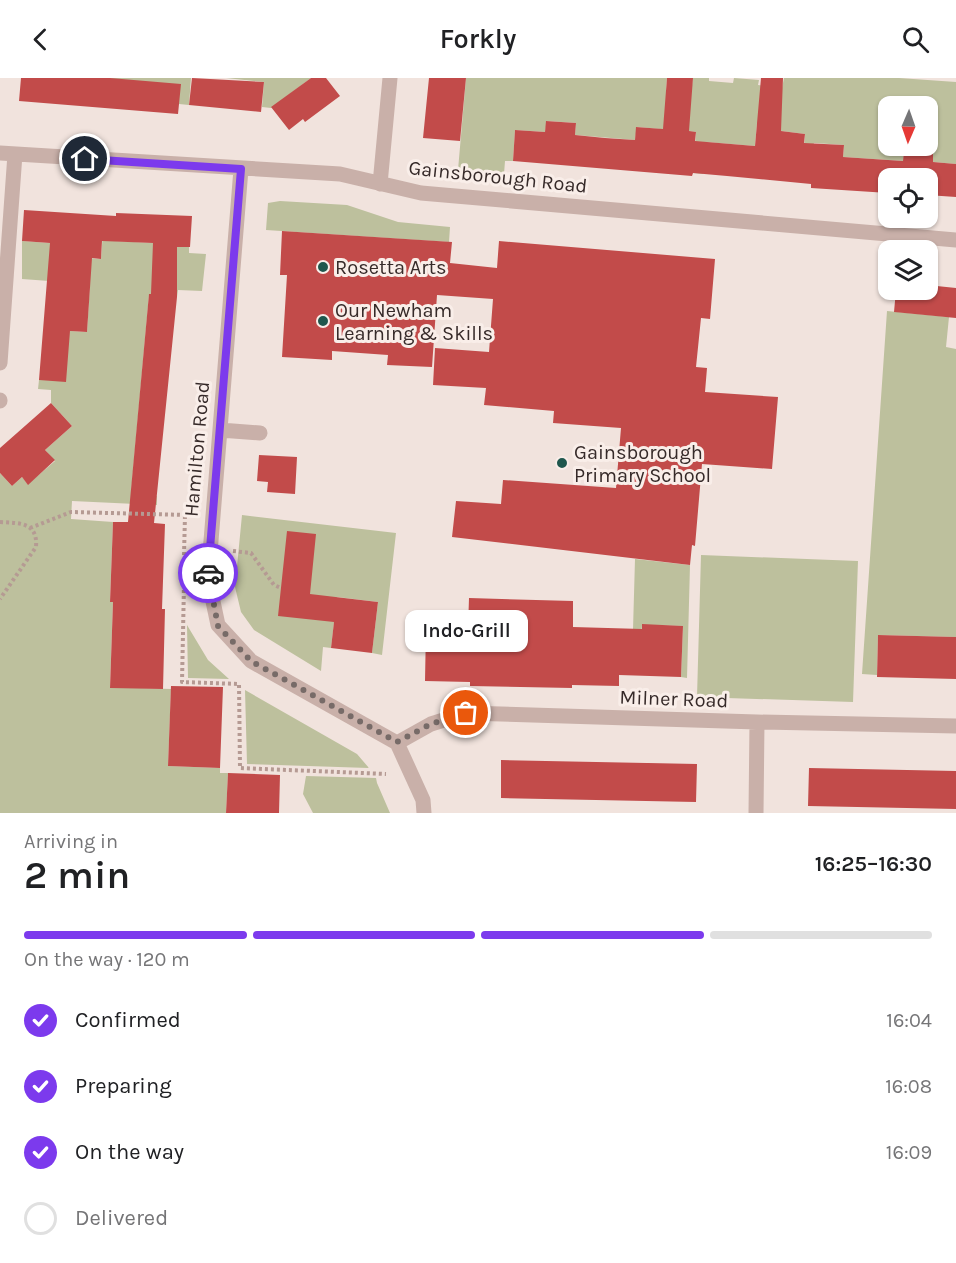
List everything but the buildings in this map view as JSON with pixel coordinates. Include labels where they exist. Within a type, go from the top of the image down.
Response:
[{"type":"street","points":[[380,184],[390,78]]},
{"type":"street","points":[[0,363],[8,154]]},
{"type":"street","name":"Gainsborough Road","points":[[8,154],[340,174],[421,194],[956,240]]},
{"type":"street","name":"Hamilton Road","points":[[241,169],[208,578],[218,626],[251,661],[397,742]]},
{"type":"street","points":[[220,430],[260,433]]},
{"type":"street","name":"Milner Road","points":[[397,742],[431,724],[466,713],[956,726]]},
{"type":"street","points":[[756,813],[757,722]]},
{"type":"street","points":[[397,742],[423,800],[424,813]]},
{"type":"path","points":[[30,528],[71,512],[212,516]]},
{"type":"path","points":[[184,563],[185,515]]},
{"type":"path","points":[[0,522],[19,523],[30,528],[35,533],[36,547],[0,599]]},
{"type":"path","points":[[210,548],[251,553],[274,585],[281,588]]},
{"type":"path","points":[[184,575],[182,682],[239,684],[240,768],[411,774]]},
{"type":"green space","points":[[110,78],[191,78],[189,105],[179,104]]},
{"type":"green space","points":[[226,78],[311,78],[271,108],[262,107],[264,82]]},
{"type":"green space","points":[[466,78],[667,78],[666,90],[691,92],[693,78],[709,78],[709,81],[733,83],[734,78],[759,80],[758,85],[782,88],[784,78],[899,78],[956,82],[956,164],[933,162],[933,156],[938,156],[938,96],[878,96],[878,156],[903,156],[903,161],[843,157],[844,145],[814,143],[801,183],[805,134],[781,131],[757,123],[755,146],[706,142],[703,174],[693,173],[696,132],[637,127],[635,140],[575,135],[576,123],[547,121],[545,132],[515,130],[513,161],[505,161],[504,174],[458,170]]},
{"type":"green space","points":[[280,201],[347,205],[398,222],[450,227],[449,242],[266,230],[268,203]]},
{"type":"green space","points":[[104,218],[115,241],[153,243],[177,254],[177,247],[189,247],[189,253],[206,254],[202,291],[178,290],[177,297],[149,295],[131,493],[157,496],[157,505],[72,501],[71,519],[113,522],[110,687],[171,689],[168,766],[220,768],[220,773],[228,773],[226,813],[0,813],[0,473],[12,486],[22,477],[28,484],[55,461],[45,450],[72,426],[51,403],[51,390],[38,389],[39,380],[70,331],[87,332],[90,284],[22,279],[22,241],[64,244],[63,256],[101,259]]},
{"type":"green space","points":[[887,311],[949,317],[946,347],[956,349],[956,637],[878,635],[877,675],[862,674]]},
{"type":"green space","points":[[242,515],[396,533],[382,655],[372,653],[378,602],[337,597],[331,648],[323,647],[321,671],[254,630],[241,612],[235,587]]},
{"type":"green space","points":[[701,555],[858,561],[853,702],[697,697]]},
{"type":"green space","points":[[635,559],[690,565],[687,678],[681,677],[683,626],[642,625],[640,665],[632,665]]},
{"type":"green space","points":[[187,625],[208,660],[229,679],[188,678]]},
{"type":"green space","points":[[245,690],[357,754],[369,768],[247,764]]},
{"type":"green space","points":[[306,776],[376,778],[390,813],[313,813],[303,794]]},
{"type":"way so far","points":[[208,573],[218,626],[251,661],[397,742],[431,724],[466,713]]},
{"type":"place","name":"Rosetta Arts","points":[[323,267]]},
{"type":"place","name":"Our Newham Learning & Skills","points":[[323,321]]},
{"type":"place","name":"Gainsborough Primary School","points":[[562,463]]},
{"type":"place","name":"Indo-Grill","points":[[466,713]]},
{"type":"route","points":[[85,159],[241,169],[208,573]]}]
